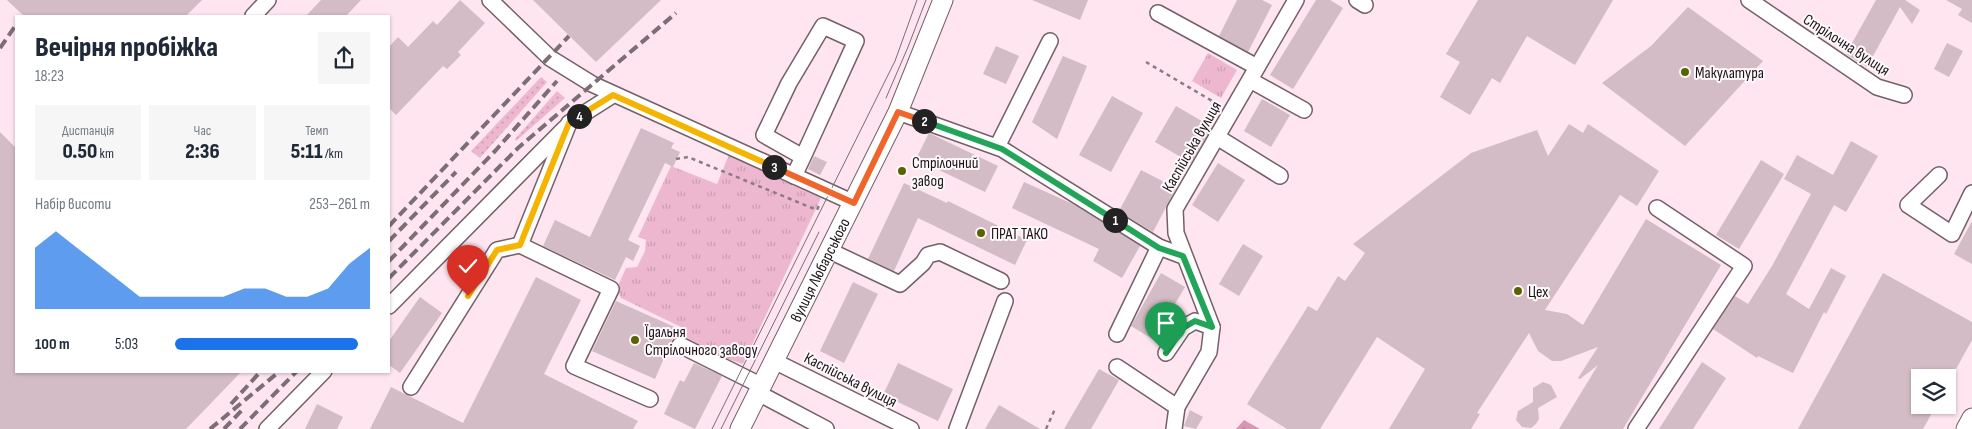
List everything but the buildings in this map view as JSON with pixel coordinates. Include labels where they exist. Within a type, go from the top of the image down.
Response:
[{"type":"main road","name":"вулиця Любарського","points":[[740,429],[898,112],[943,0]]},
{"type":"main road","points":[[1966,429],[1972,418]]},
{"type":"street","points":[[254,15],[268,0]]},
{"type":"street","points":[[490,0],[550,58],[613,95],[854,203]]},
{"type":"street","name":"Каспійська вулиця","points":[[1174,429],[1177,407],[1209,352],[1212,327],[1183,256],[1176,233],[1175,209],[1296,0]]},
{"type":"street","name":"Стрілочна вулиця","points":[[1749,0],[1877,87],[1904,95]]},
{"type":"street","points":[[1158,13],[1254,74],[1304,110]]},
{"type":"street","points":[[794,176],[803,157],[856,41],[823,26],[789,84],[764,135],[803,157]]},
{"type":"street","points":[[997,147],[1050,41]]},
{"type":"street","points":[[390,305],[569,123],[613,95]]},
{"type":"street","points":[[898,112],[997,147],[1159,248],[1183,256]]},
{"type":"street","points":[[520,245],[569,123]]},
{"type":"street","points":[[1217,137],[1280,176]]},
{"type":"street","points":[[1939,174],[1908,205],[1952,234],[1972,193]]},
{"type":"street","points":[[1636,429],[1744,266],[1657,208]]},
{"type":"street","points":[[410,387],[497,250],[520,245],[611,289],[574,366],[650,399]]},
{"type":"street","points":[[1117,334],[1159,248]]},
{"type":"street","points":[[830,251],[900,284],[923,263],[928,255],[940,252],[1001,281]]},
{"type":"street","points":[[957,429],[1005,301]]},
{"type":"street","points":[[1166,353],[1183,328],[1195,321],[1212,327]]},
{"type":"street","points":[[680,345],[760,389],[819,427]]},
{"type":"street","name":"Каспійська вулиця","points":[[774,361],[911,429]]},
{"type":"street","points":[[1117,367],[1177,407]]},
{"type":"street","points":[[268,429],[322,373]]},
{"type":"path","points":[[1146,62],[1231,112]]},
{"type":"path","points":[[676,159],[688,157],[817,210],[827,190]]},
{"type":"path","points":[[1046,429],[1055,409]]},
{"type":"green space","points":[[1208,53],[1237,70],[1221,98],[1192,81]]},
{"type":"green space","points":[[541,77],[547,82],[480,158],[471,151]]},
{"type":"green space","points":[[557,91],[565,98],[516,141],[515,139]]},
{"type":"green space","points":[[730,152],[821,198],[743,364],[682,344],[683,328],[621,298],[617,288],[626,268],[637,267],[645,251],[646,240],[638,237],[671,166],[717,184]]},
{"type":"green space","points":[[1244,420],[1260,429],[1236,429]]},
{"type":"tram line","points":[[712,429],[895,61],[917,0]]},
{"type":"tram line","points":[[886,98],[926,0]]},
{"type":"tram line","points":[[721,429],[819,232]]},
{"type":"railway","points":[[390,277],[518,148],[676,13]]},
{"type":"railway","points":[[0,48],[15,26]]},
{"type":"railway","points":[[390,225],[569,36]]},
{"type":"railway","points":[[390,260],[496,150],[557,81]]},
{"type":"railway","points":[[390,240],[456,172]]},
{"type":"railway","points":[[231,404],[259,373]]},
{"type":"railway","points":[[210,429],[278,373]]},
{"type":"railway","points":[[240,429],[295,373]]},
{"type":"railway","points":[[224,429],[243,409]]},
{"type":"place","name":"Макулатура","points":[[1685,72]]},
{"type":"place","name":"Стрілочний завод","points":[[902,171]]},
{"type":"place","name":"ПРАТ ТАКО","points":[[981,233]]},
{"type":"place","name":"Цех","points":[[1518,291]]},
{"type":"place","name":"Їдальня Стрілочного заводу","points":[[635,340]]},
{"type":"route","points":[[468,296],[497,250],[520,245],[569,123],[613,95],[854,203],[898,112],[1002,149],[1159,248],[1183,256],[1212,327],[1195,321],[1183,328],[1166,353]]}]
